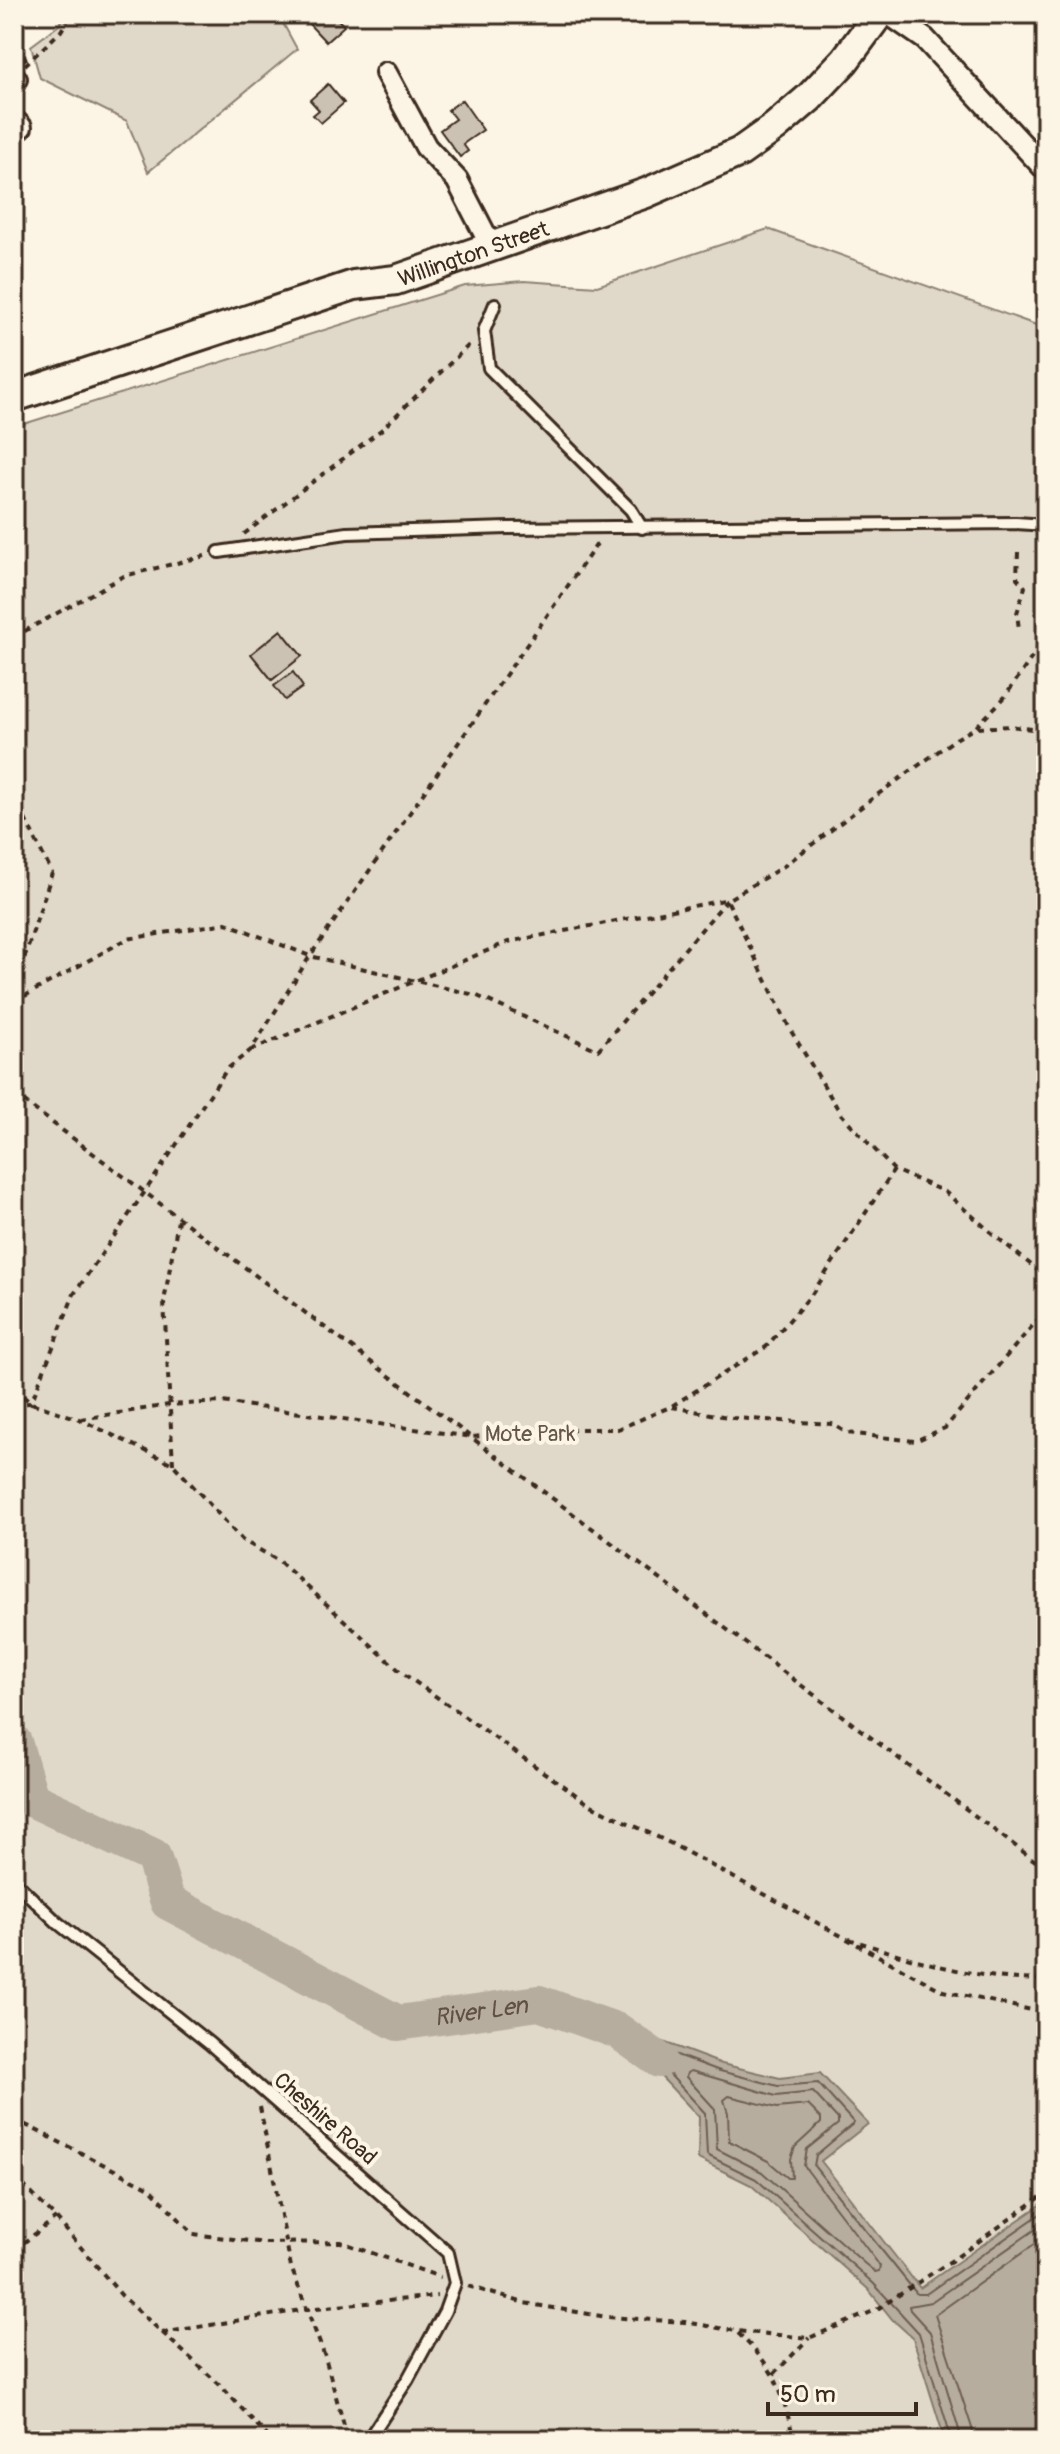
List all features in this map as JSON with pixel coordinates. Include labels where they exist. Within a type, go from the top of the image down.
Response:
[{"type":"street","name":"Willington Street","points":[[14,397],[354,285],[396,280],[646,193],[740,152],[809,98],[845,60],[879,14]]},
{"type":"street","points":[[889,14],[925,39],[1046,170]]},
{"type":"street","points":[[386,73],[426,147],[457,180],[491,246]]},
{"type":"lane","points":[[495,304],[484,331],[489,368],[631,510],[642,528]]},
{"type":"lane","points":[[219,552],[347,533],[991,523],[1046,525]]},
{"type":"lane","name":"Cheshire Road","points":[[14,1881],[58,1923],[255,2083],[448,2253],[455,2283]]},
{"type":"lane","points":[[368,2440],[424,2351],[455,2283]]},
{"type":"path","points":[[19,74],[61,31],[71,14]]},
{"type":"path","points":[[14,33],[19,74]]},
{"type":"path","points":[[14,637],[124,576],[219,552],[381,430],[484,331]]},
{"type":"path","points":[[251,1050],[310,956],[608,528]]},
{"type":"path","points":[[1018,552],[1017,578],[1025,587],[1017,613],[1019,629]]},
{"type":"path","points":[[14,1002],[127,939],[226,923],[310,956],[475,995],[598,1050],[727,900],[784,866],[877,795],[975,728],[1004,698],[1046,637]]},
{"type":"path","points":[[975,728],[1010,726],[1046,731]]},
{"type":"path","points":[[14,797],[52,873],[14,990]]},
{"type":"path","points":[[31,1403],[74,1294],[227,1069],[251,1050],[508,942],[727,900]]},
{"type":"path","points":[[727,900],[791,1031],[841,1114],[894,1170],[945,1192],[1046,1277]]},
{"type":"path","points":[[14,1094],[1046,1869]]},
{"type":"path","points":[[79,1419],[169,1405],[222,1402],[472,1437],[561,1429],[618,1429],[670,1407],[766,1347],[812,1294],[894,1170]]},
{"type":"path","points":[[173,1464],[164,1302],[179,1219]]},
{"type":"path","points":[[670,1407],[733,1418],[832,1424],[847,1433],[915,1441],[945,1428],[1046,1310]]},
{"type":"path","points":[[14,1388],[31,1403]]},
{"type":"path","points":[[14,1404],[31,1403],[79,1419],[173,1464],[242,1540],[279,1561],[413,1681],[589,1804],[670,1843],[943,1991],[1046,2013]]},
{"type":"path","points":[[839,1935],[913,1959],[1021,1980],[1046,1979]]},
{"type":"path","points":[[255,2083],[291,2267],[325,2357],[348,2440]]},
{"type":"path","points":[[14,2119],[150,2188],[193,2234],[265,2243],[341,2242],[455,2283],[524,2303],[607,2317],[685,2322],[809,2338]]},
{"type":"path","points":[[14,2176],[56,2218],[122,2296],[220,2385],[271,2440]]},
{"type":"path","points":[[774,2374],[809,2338],[876,2310],[1046,2193]]},
{"type":"path","points":[[14,2250],[56,2218]]},
{"type":"path","points":[[162,2333],[307,2309],[451,2294]]},
{"type":"path","points":[[736,2331],[774,2374],[794,2440]]},
{"type":"green space","points":[[65,14],[278,14],[297,49],[148,172],[127,121],[40,78],[31,46],[59,25]]},
{"type":"green space","name":"Mote Park","points":[[768,229],[1036,325],[1046,334],[1046,2440],[14,2440],[14,427],[465,286],[524,281],[597,286]]},
{"type":"water","points":[[618,2031],[650,2037],[722,2064],[780,2078],[820,2073],[868,2124],[821,2161],[920,2288],[1046,2201],[1046,2440],[945,2440],[913,2338],[892,2319],[868,2289],[751,2185],[698,2159],[699,2117]]},
{"type":"building","points":[[320,14],[333,14],[344,26],[326,42],[309,24]]},
{"type":"building","points":[[328,84],[344,103],[321,123],[313,115],[319,110],[310,100]]},
{"type":"building","points":[[462,100],[483,130],[463,144],[468,151],[460,157],[440,130],[455,119],[448,110]]},
{"type":"building","points":[[281,630],[302,656],[272,680],[251,654]]},
{"type":"building","points":[[293,672],[303,687],[285,700],[274,686]]},
{"type":"waterway","name":"River Len","points":[[14,1742],[31,1799],[153,1856],[168,1902],[398,2023],[539,2003],[618,2031],[659,2060]]}]
